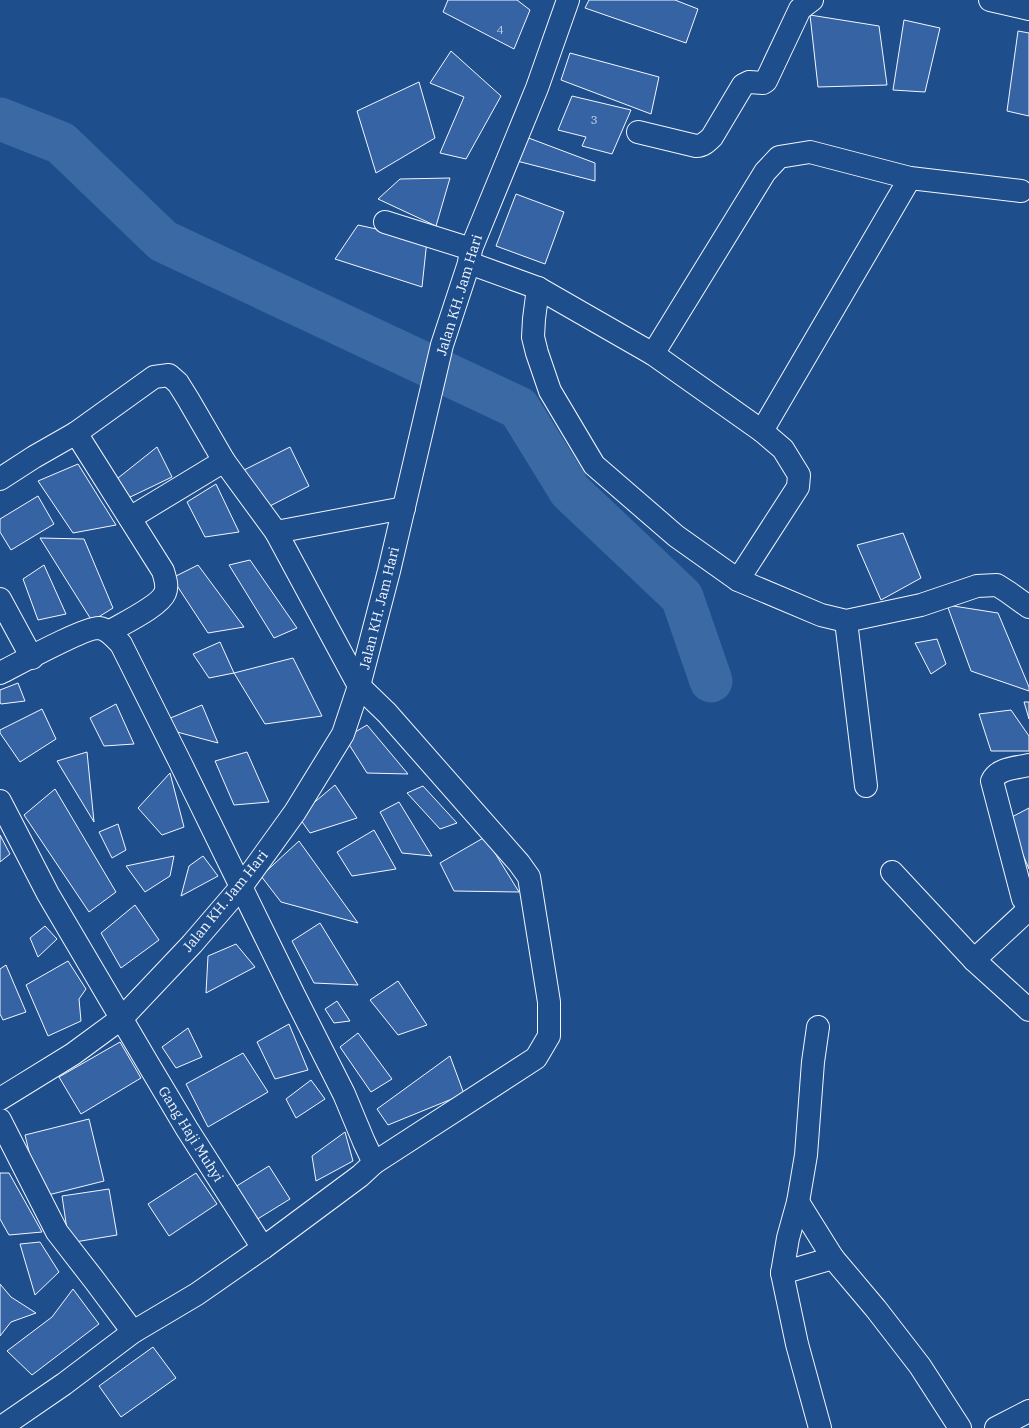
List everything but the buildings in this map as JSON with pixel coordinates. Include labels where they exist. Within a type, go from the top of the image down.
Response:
[{"type":"street","name":"Jalan KH. Jam Hari","points":[[0,1099],[73,1054],[122,1018],[192,944],[241,887],[295,812],[344,734],[359,686],[389,571],[442,345],[470,256],[537,88],[568,0]]},
{"type":"street","points":[[638,132],[696,146],[701,146],[706,143],[712,137],[743,85],[749,82],[764,84],[800,9],[812,0]]},
{"type":"street","points":[[990,0],[1029,9]]},
{"type":"street","points":[[653,354],[765,172],[779,157],[810,152],[910,178],[1021,191]]},
{"type":"street","points":[[762,431],[910,178]]},
{"type":"street","points":[[385,222],[470,256],[538,288],[653,354],[762,431],[782,449],[799,475],[798,487],[738,580]]},
{"type":"street","points":[[538,288],[532,337],[536,353],[550,391],[594,465],[676,536],[738,580],[821,615],[846,621],[921,605],[977,586],[997,585],[1029,607]]},
{"type":"street","points":[[0,479],[34,457],[76,433],[154,377],[169,376],[178,384],[224,461],[276,532],[359,686],[387,713],[519,863],[529,877],[549,1002],[549,1036],[536,1058],[374,1163],[348,1186],[263,1248],[197,1294],[133,1332],[64,1384],[0,1428]]},
{"type":"street","points":[[76,433],[163,571],[166,583],[166,592],[160,600],[109,632]]},
{"type":"street","points":[[130,518],[224,461]]},
{"type":"street","points":[[276,532],[406,501]]},
{"type":"street","points":[[0,599],[32,658]]},
{"type":"street","points":[[846,621],[866,786]]},
{"type":"street","points":[[0,673],[73,636],[98,628],[109,632],[121,644],[180,760],[294,995],[344,1094],[374,1163]]},
{"type":"street","points":[[1029,765],[999,772],[994,776],[992,781],[1023,899],[1029,903]]},
{"type":"street","name":"Gang Haji Muhyi","points":[[0,801],[48,894],[186,1129],[263,1248]]},
{"type":"street","points":[[892,872],[974,960],[1029,1010]]},
{"type":"street","points":[[974,960],[1029,909]]},
{"type":"street","points":[[818,1027],[813,1062],[806,1155],[798,1202],[788,1238],[782,1273],[797,1344],[820,1428]]},
{"type":"street","points":[[0,1120],[57,1232],[133,1332]]},
{"type":"street","points":[[798,1202],[833,1258],[876,1309],[920,1366],[960,1428]]},
{"type":"street","points":[[782,1273],[833,1258]]},
{"type":"street","points":[[996,1428],[1029,1411]]},
{"type":"waterway","points":[[0,119],[61,143],[163,241],[519,408],[570,491],[682,597],[711,681]]}]
